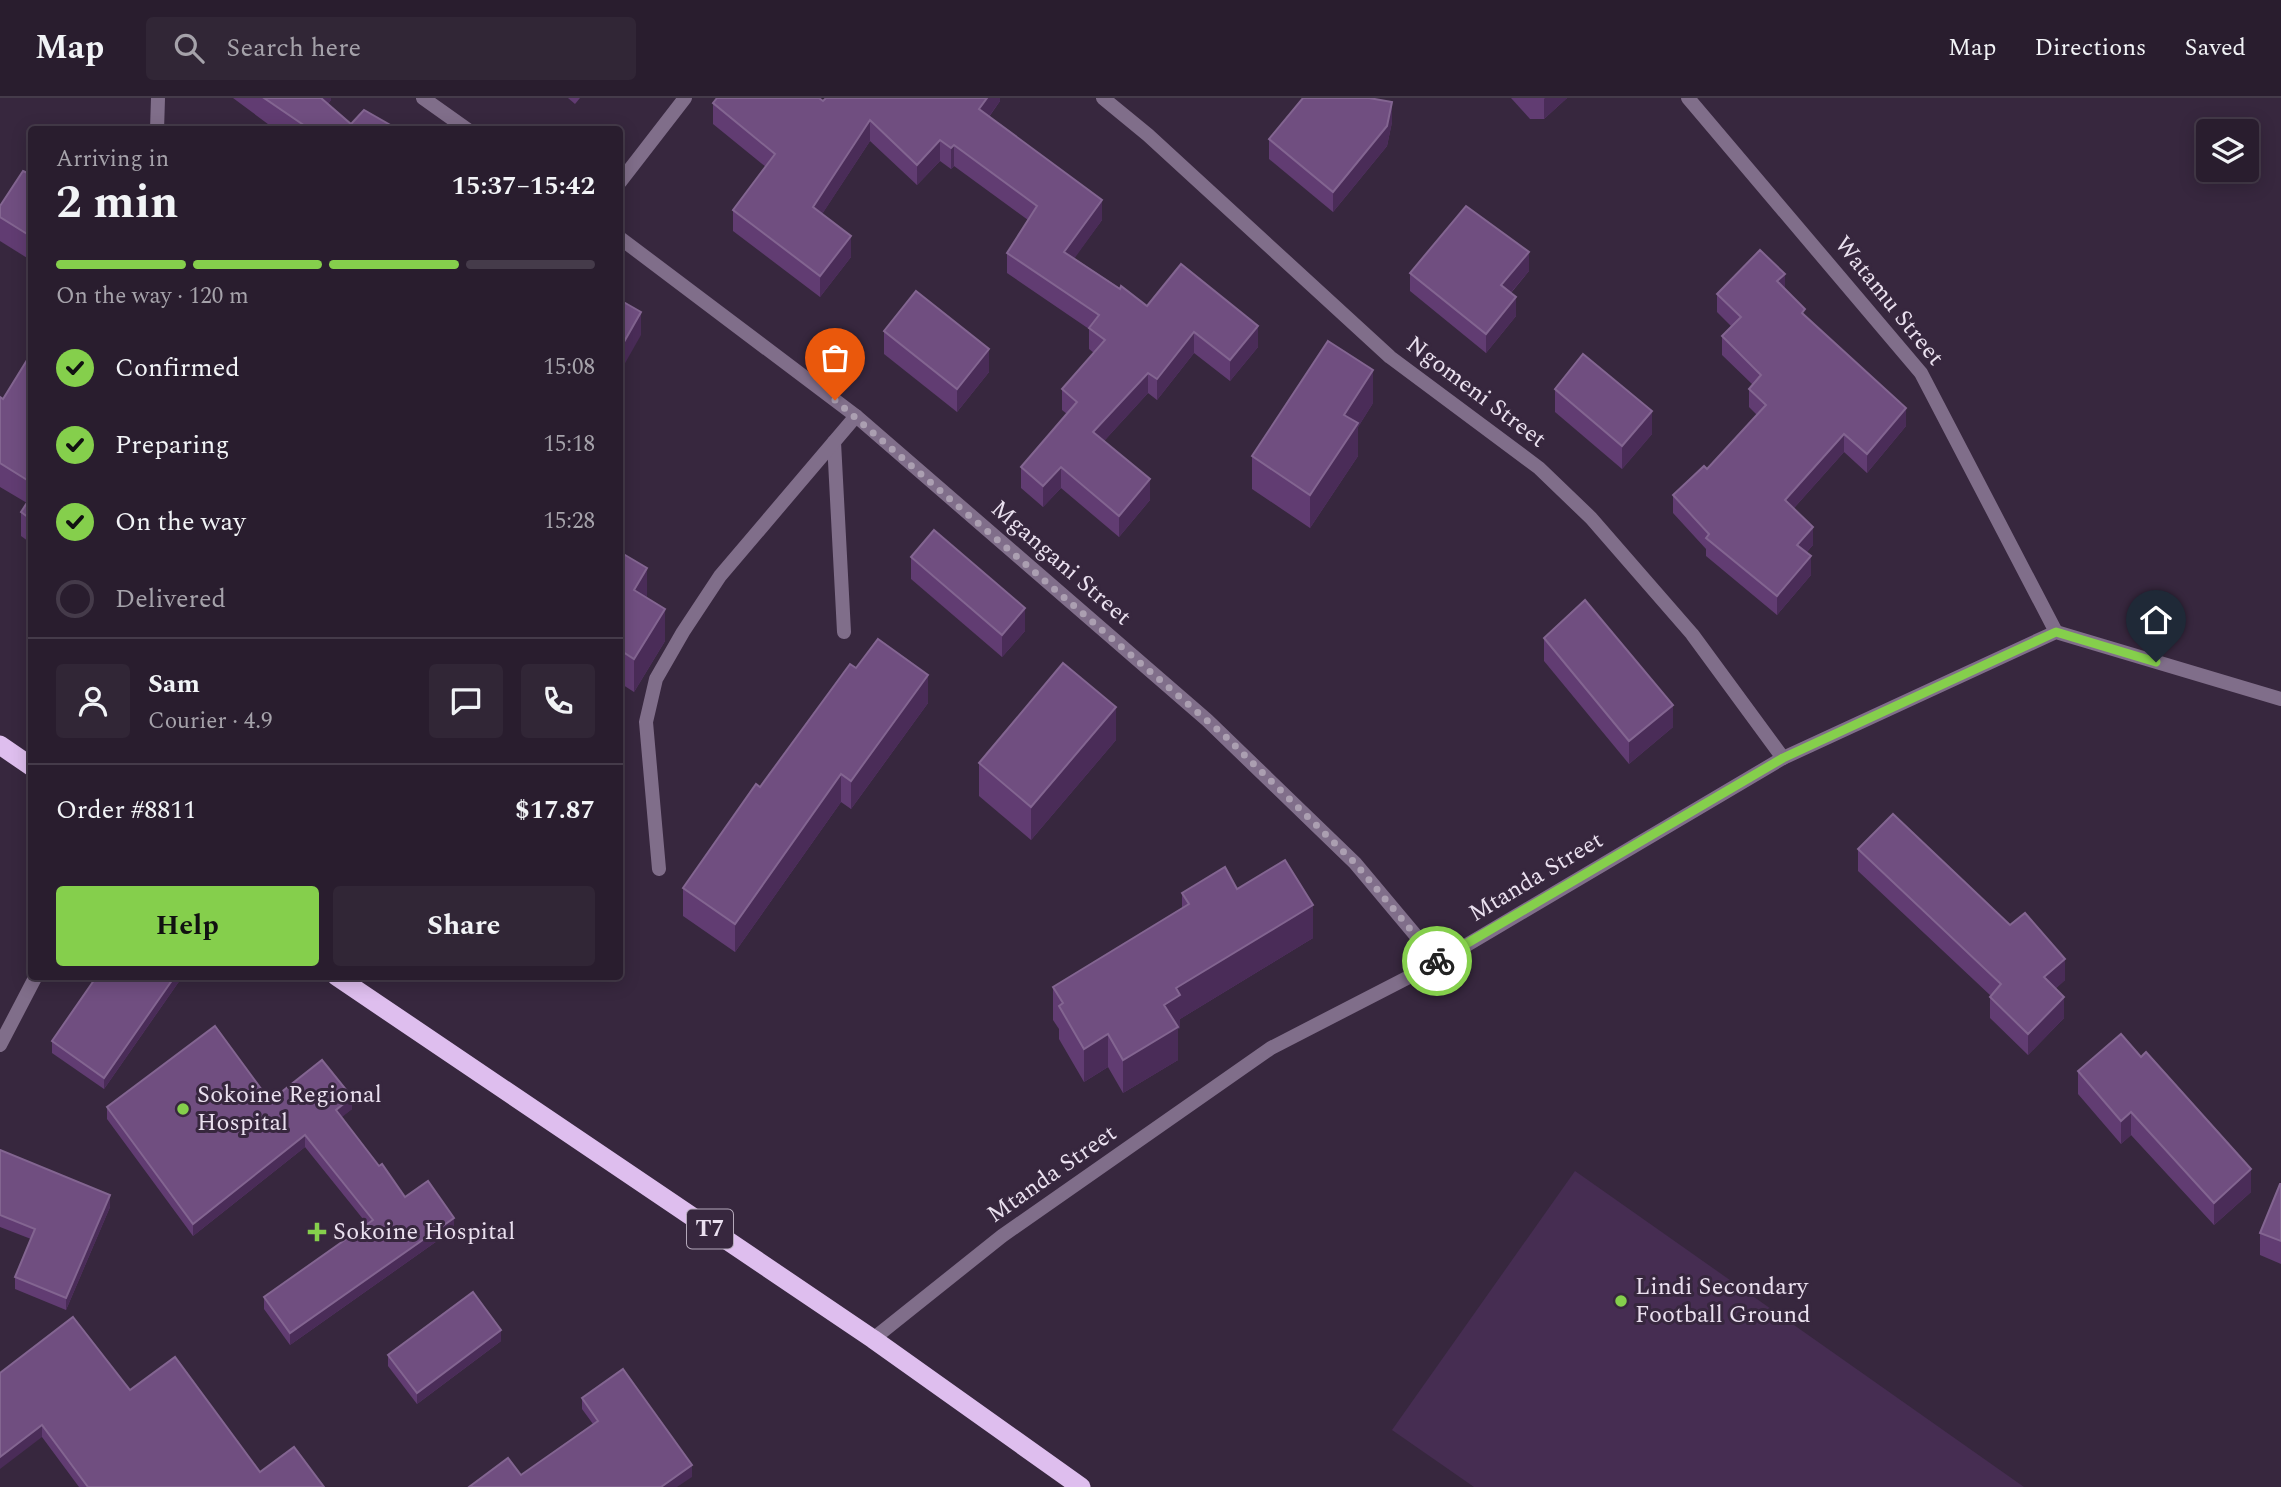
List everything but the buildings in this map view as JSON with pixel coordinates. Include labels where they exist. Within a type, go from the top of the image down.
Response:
[{"type":"highway","points":[[0,745],[28,764]]},
{"type":"highway","name":"T7","points":[[342,980],[873,1339],[1081,1487]]},
{"type":"street","points":[[157,126],[158,98]]},
{"type":"street","points":[[423,98],[462,126]]},
{"type":"street","points":[[623,177],[685,98]]},
{"type":"street","name":"Ngomeni Street","points":[[1103,98],[1149,135],[1390,357],[1539,468],[1574,501],[1692,634],[1783,758]]},
{"type":"street","name":"Watamu Street","points":[[1688,98],[1922,373],[2056,632]]},
{"type":"street","name":"Mgangani Street","points":[[623,240],[856,416],[1207,720],[1295,802],[1355,863],[1438,961]]},
{"type":"street","points":[[659,869],[646,722],[656,679],[682,632],[720,576],[856,416]]},
{"type":"street","points":[[834,442],[844,632]]},
{"type":"street","points":[[2056,632],[2281,699]]},
{"type":"street","name":"Mtanda Street","points":[[873,1339],[1002,1236],[1271,1048],[1438,961],[1783,758],[2056,632]]},
{"type":"street","points":[[0,1045],[34,980]]},
{"type":"shaded area","name":"Lindi Secondary Football Ground","points":[[1575,1171],[2024,1487],[1474,1487],[1392,1430]]},
{"type":"way so far","points":[[835,400],[1225,736],[1355,863],[1437,961]]},
{"type":"place","name":"Sokoine Regional Hospital","points":[[183,1109]]},
{"type":"place","name":"Sokoine Hospital","points":[[317,1232]]},
{"type":"place","name":"Lindi Secondary Football Ground","points":[[1621,1301]]},
{"type":"route","points":[[1437,961],[1783,758],[2056,632],[2156,662]]}]
